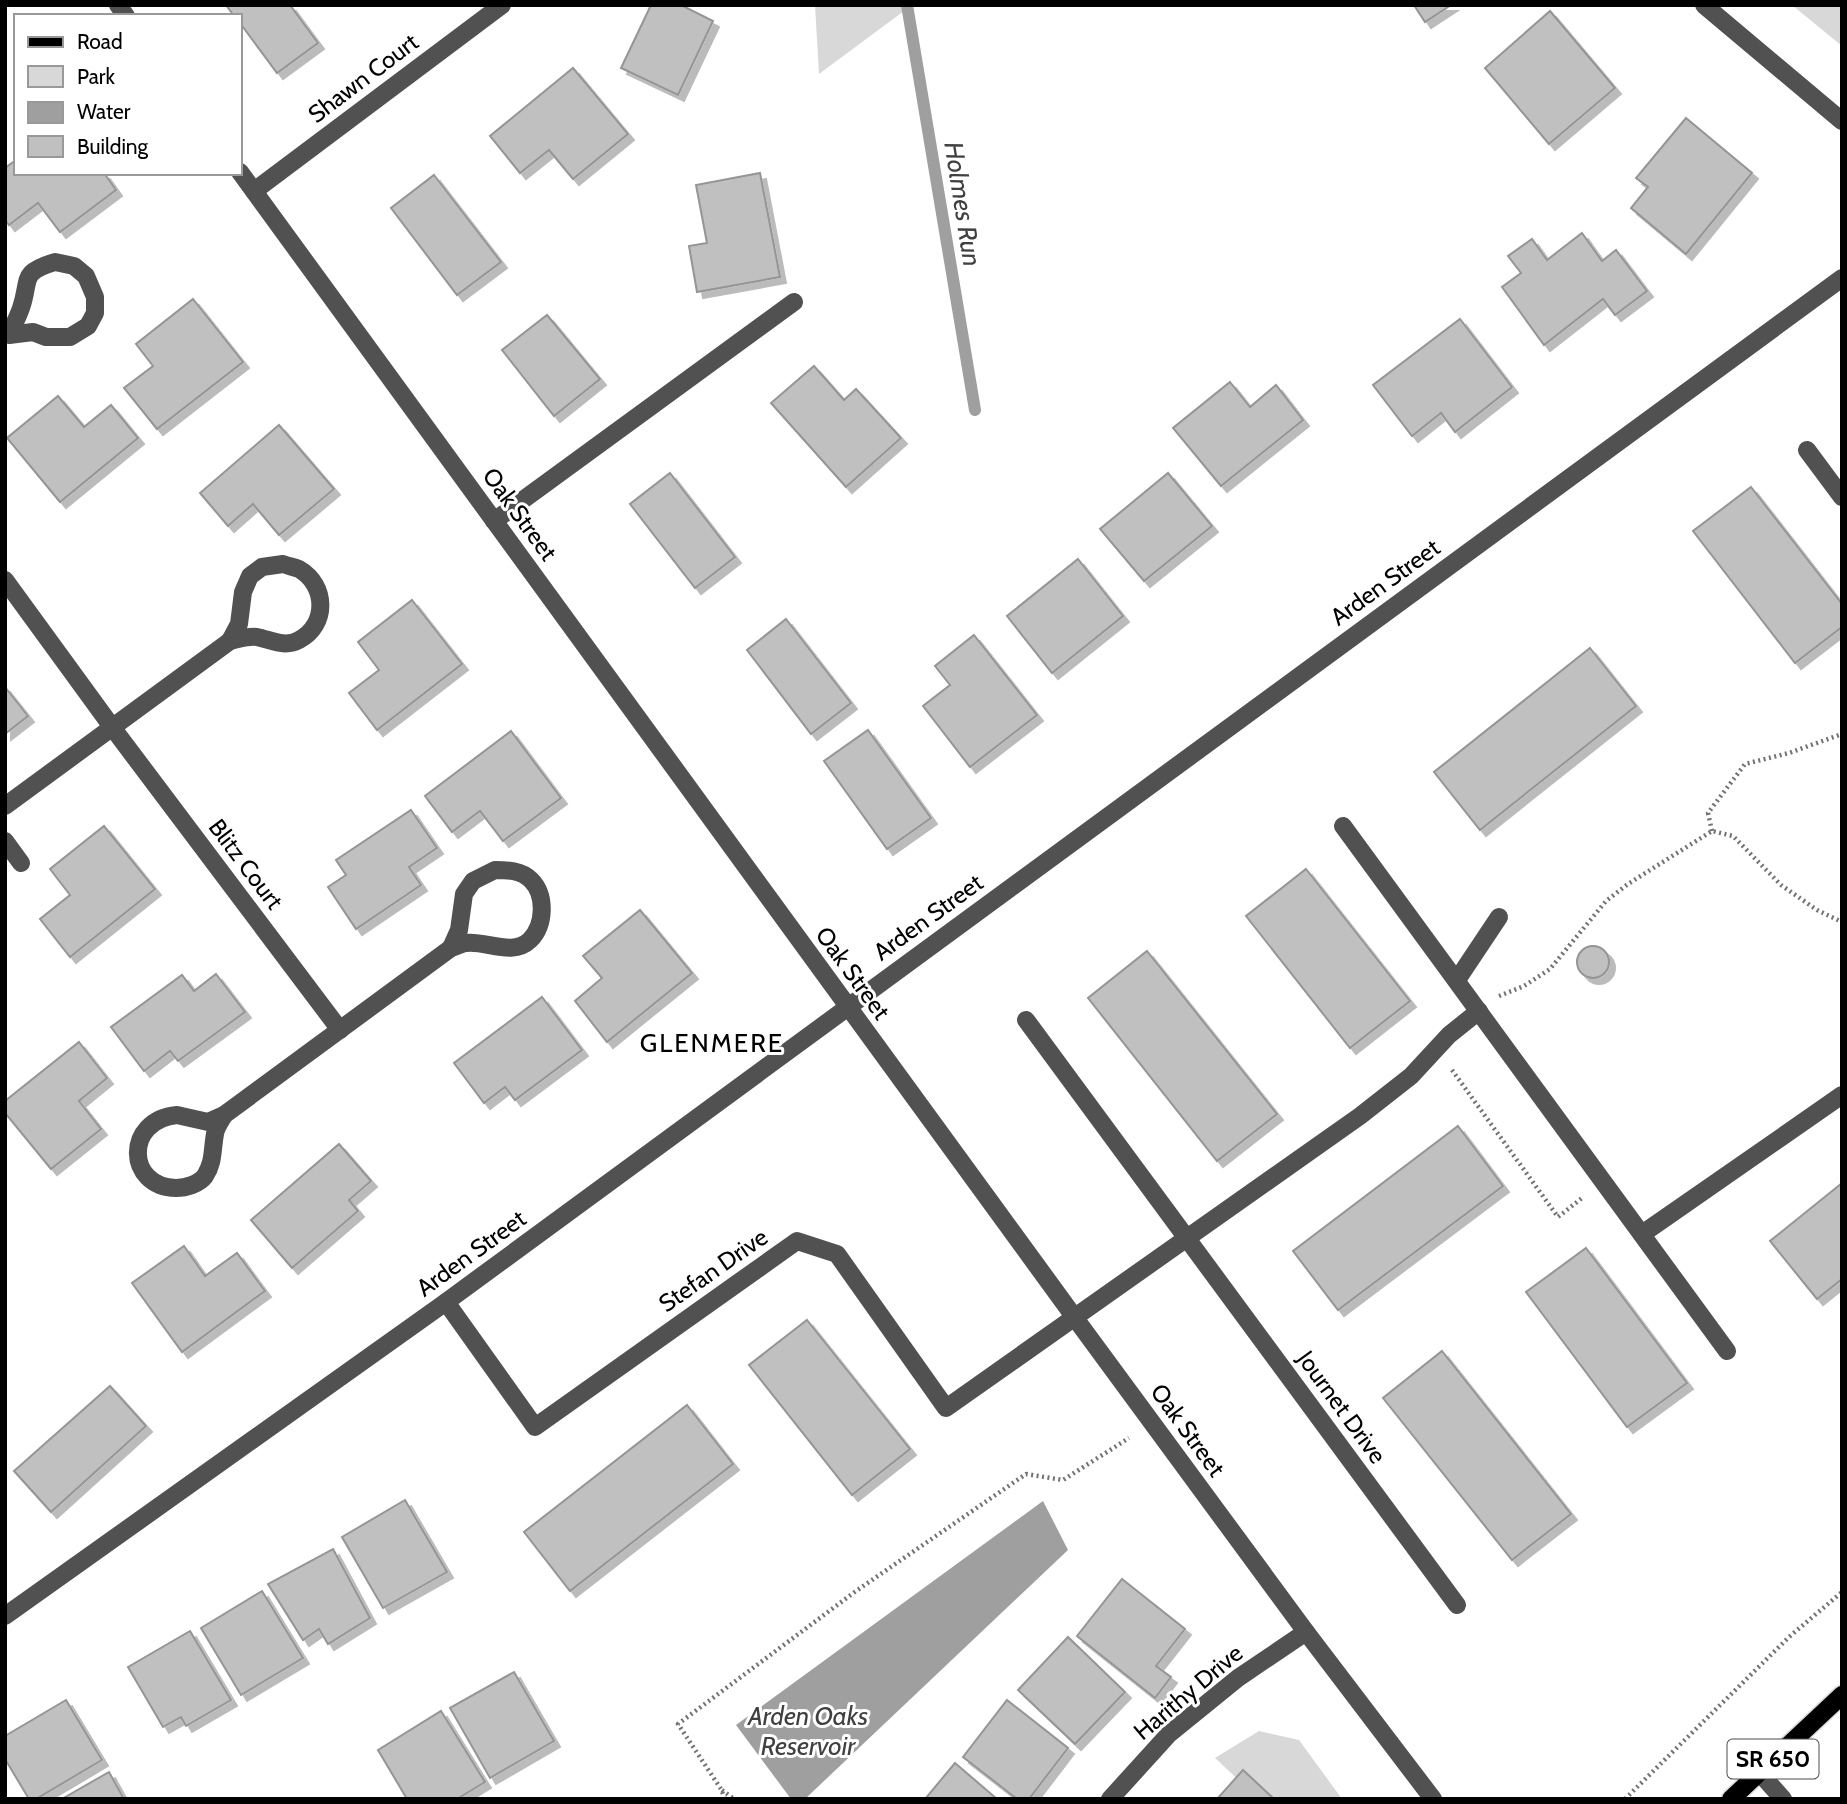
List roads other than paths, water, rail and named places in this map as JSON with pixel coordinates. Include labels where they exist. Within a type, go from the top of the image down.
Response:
[{"type":"main road","name":"SR 650","points":[[1731,1799],[1842,1695]]},
{"type":"street","name":"Shawn Court","points":[[254,191],[502,5]]},
{"type":"street","points":[[1704,5],[1842,121]]},
{"type":"street","name":"Oak Street","points":[[242,175],[1075,1318],[1306,1632],[1433,1799]]},
{"type":"street","points":[[55,262],[74,266],[86,276],[95,297],[95,313],[88,326],[70,337],[46,337],[21,331],[7,336],[22,306],[25,281],[37,268],[55,262]]},
{"type":"street","name":"Arden Street","points":[[5,1616],[446,1302],[1842,278]]},
{"type":"street","points":[[494,521],[794,302]]},
{"type":"street","points":[[1807,450],[1842,497]]},
{"type":"street","points":[[5,806],[230,641],[239,624],[243,592],[250,576],[262,567],[283,564],[299,570],[313,582],[321,597],[320,614],[312,631],[297,642],[277,643],[255,637],[230,641]]},
{"type":"street","name":"Blitz Court","points":[[5,580],[340,1030]]},
{"type":"street","points":[[1343,826],[1727,1351]]},
{"type":"street","points":[[5,841],[21,863]]},
{"type":"street","points":[[224,1115],[215,1131],[212,1165],[202,1179],[185,1188],[165,1188],[148,1178],[138,1162],[139,1142],[149,1124],[165,1116],[177,1115],[208,1122],[224,1115],[450,948],[468,942],[495,947],[520,946],[530,940],[541,920],[541,898],[531,880],[513,870],[495,870],[473,881],[464,894],[460,930],[450,948]]},
{"type":"street","points":[[1457,981],[1499,917]]},
{"type":"street","points":[[1075,1318],[1360,1116],[1411,1076],[1449,1035],[1479,1011]]},
{"type":"street","name":"Journet Drive","points":[[1026,1020],[1457,1605]]},
{"type":"street","points":[[1642,1234],[1842,1095]]},
{"type":"street","name":"Stefan Drive","points":[[446,1302],[535,1427],[797,1241],[837,1254],[946,1408],[1075,1318]]},
{"type":"street","name":"Harithy Drive","points":[[1111,1799],[1169,1734],[1238,1678],[1306,1632]]},
{"type":"street","points":[[1759,1772],[1783,1799]]},
{"type":"water","name":"Arden Oaks Reservoir","points":[[1043,1501],[1068,1550],[805,1799],[791,1799],[736,1725]]},
{"type":"waterway","name":"Holmes Run","points":[[907,5],[975,410]]},
{"type":"district","name":"GLENMERE","points":[[712,1043]]}]
